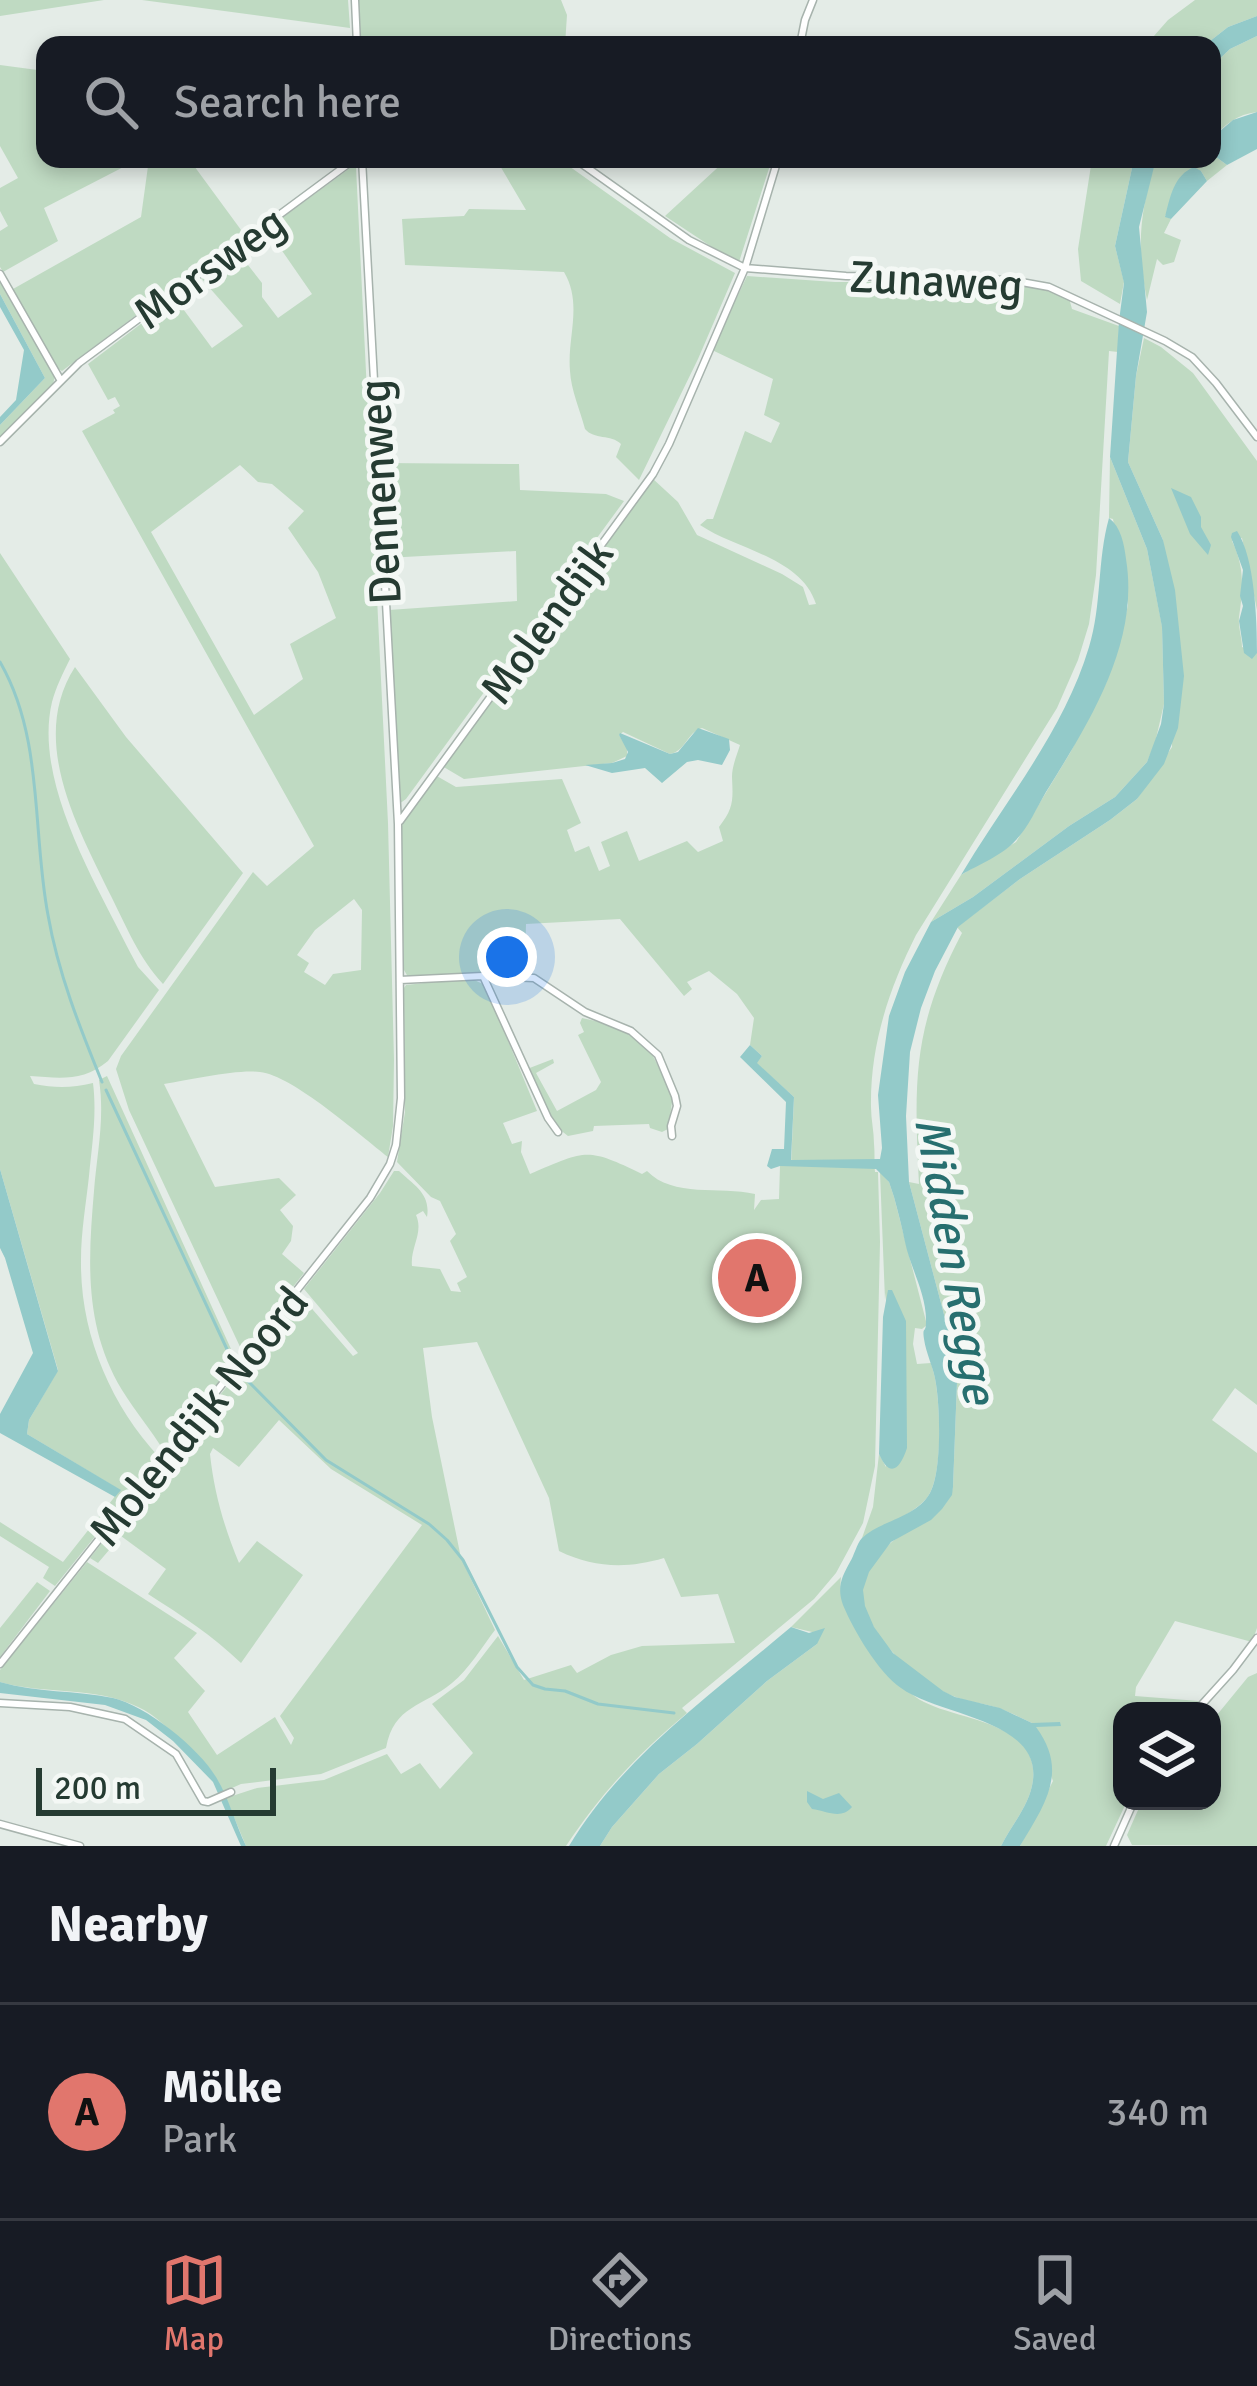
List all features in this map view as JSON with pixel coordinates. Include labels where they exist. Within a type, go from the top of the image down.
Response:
[{"type":"street","points":[[355,0],[357,36]]},
{"type":"street","points":[[802,36],[813,0]]},
{"type":"street","name":"Morsweg","points":[[0,442],[79,363],[343,168]]},
{"type":"street","name":"Dennenweg","points":[[362,168],[398,824]]},
{"type":"street","points":[[587,168],[670,228],[746,268],[775,168]]},
{"type":"street","name":"Molendijk","points":[[398,824],[653,474],[746,268]]},
{"type":"street","name":"Zunaweg","points":[[746,268],[1028,281],[1056,290],[1181,350],[1203,368],[1257,437]]},
{"type":"street","points":[[0,274],[61,381]]},
{"type":"street","points":[[398,824],[400,980],[534,978],[585,1012],[631,1031],[658,1055],[676,1101],[672,1136]]},
{"type":"street","points":[[483,976],[557,1132]]},
{"type":"street","name":"Molendijk Noord","points":[[0,1664],[286,1307],[370,1198],[390,1164],[401,1098],[400,980]]},
{"type":"street","points":[[1205,1702],[1253,1653],[1257,1638]]},
{"type":"street","points":[[0,1703],[70,1707],[124,1720],[176,1754],[203,1801],[229,1793]]},
{"type":"street","points":[[1114,1846],[1130,1810]]},
{"type":"street","points":[[0,1824],[80,1846]]},
{"type":"green space","points":[[0,0],[104,0],[0,16]]},
{"type":"green space","points":[[142,0],[348,0],[350,28]]},
{"type":"green space","points":[[358,0],[561,0],[567,15],[566,36],[360,36]]},
{"type":"green space","points":[[1195,0],[1257,0],[1257,16],[1216,36],[1154,36]]},
{"type":"green space","points":[[1257,36],[1257,112],[1221,130],[1221,58]]},
{"type":"green space","points":[[0,65],[36,70],[36,168],[122,168],[44,208],[58,241],[3,272],[0,231],[8,226],[0,211],[0,188],[18,178],[0,146]]},
{"type":"green space","points":[[1221,161],[1227,165],[1207,181],[1201,171],[1165,216],[1171,219],[1164,233],[1181,240],[1174,262],[1163,265],[1157,259],[1147,300],[1141,229],[1154,168],[1221,168]]},
{"type":"green space","points":[[148,168],[196,168],[244,234],[62,371],[13,289],[141,217]]},
{"type":"green space","points":[[356,168],[388,823],[393,1126],[388,1157],[326,1108],[274,1076],[239,1072],[164,1084],[215,1187],[279,1178],[296,1195],[280,1210],[293,1226],[291,1241],[282,1254],[304,1273],[242,1351],[129,1110],[116,1069],[253,872],[267,886],[314,846],[82,431],[120,406],[115,397],[108,400],[88,364],[175,298],[212,348],[243,326],[201,278],[237,251],[262,283],[262,297],[278,318],[312,294],[267,229]],"holes":[[[240,465],[258,482],[272,484],[304,511],[288,528],[318,572],[336,618],[290,644],[303,679],[254,715],[151,532]],[[354,899],[362,910],[361,970],[333,974],[325,985],[304,972],[309,963],[297,955],[315,930]]]},
{"type":"green space","points":[[501,168],[572,168],[670,238],[735,273],[639,480],[616,457],[621,444],[585,429],[571,378],[573,296],[564,272],[405,265],[402,219],[464,216],[469,209],[526,210]]},
{"type":"green space","points":[[717,168],[769,168],[739,262],[665,216]]},
{"type":"green space","points":[[1091,168],[1132,168],[1115,246],[1124,282],[1120,304],[1081,281],[1078,249]]},
{"type":"green space","points":[[747,276],[1027,284],[1069,298],[1072,309],[1119,326],[1118,352],[1109,351],[1096,575],[1078,660],[1057,708],[916,935],[897,976],[878,1040],[871,1107],[880,1242],[875,1466],[863,1523],[836,1573],[814,1599],[682,1708],[687,1713],[621,1775],[566,1846],[246,1846],[226,1798],[257,1788],[324,1780],[387,1754],[401,1774],[420,1763],[440,1789],[473,1753],[432,1704],[464,1680],[498,1636],[524,1680],[571,1665],[577,1673],[642,1646],[735,1643],[718,1594],[681,1597],[664,1558],[611,1565],[559,1551],[549,1498],[477,1342],[423,1348],[461,1558],[495,1630],[458,1677],[403,1715],[386,1748],[321,1774],[241,1784],[223,1792],[201,1758],[138,1707],[105,1696],[0,1682],[0,1670],[87,1562],[197,1633],[174,1658],[205,1691],[188,1712],[217,1755],[275,1717],[291,1745],[294,1738],[280,1716],[422,1525],[331,1469],[279,1420],[239,1467],[213,1448],[217,1496],[239,1563],[257,1541],[303,1575],[241,1663],[148,1594],[166,1569],[121,1536],[98,1563],[90,1558],[300,1295],[353,1356],[358,1353],[304,1289],[394,1171],[416,1186],[426,1202],[427,1217],[423,1211],[416,1215],[412,1266],[440,1269],[451,1291],[461,1292],[457,1283],[467,1277],[450,1241],[456,1234],[440,1201],[397,1162],[405,1112],[406,985],[470,978],[485,985],[537,1111],[503,1123],[512,1144],[522,1141],[530,1174],[576,1156],[597,1156],[642,1174],[647,1171],[670,1185],[755,1194],[754,1210],[761,1200],[779,1199],[780,1166],[791,1166],[794,1097],[756,1063],[762,1056],[750,1045],[754,1018],[737,994],[709,971],[687,982],[692,989],[684,996],[620,919],[526,924],[525,964],[515,974],[408,977],[404,970],[400,833],[435,775],[456,787],[562,779],[581,823],[567,830],[575,852],[589,846],[599,871],[610,866],[601,842],[627,831],[639,861],[687,841],[698,852],[723,841],[719,827],[732,804],[732,773],[740,745],[702,728],[670,754],[623,732],[619,735],[627,756],[612,763],[464,779],[442,766],[652,478],[678,502],[697,535],[782,574],[803,587],[809,605],[816,604],[797,575],[700,525],[713,519],[745,431],[771,443],[780,423],[764,415],[773,379],[712,350]]},
{"type":"green space","points":[[0,277],[55,375],[53,385],[0,437],[0,425],[45,378],[0,294]]},
{"type":"green space","points":[[1144,338],[1193,373],[1257,461],[1257,610],[1242,538],[1232,541],[1242,579],[1242,647],[1257,653],[1257,1405],[1235,1388],[1212,1420],[1257,1453],[1257,1628],[1252,1642],[1175,1621],[1135,1696],[1199,1701],[1113,1702],[1113,1810],[1123,1810],[1106,1846],[1020,1846],[1053,1781],[1032,1723],[953,1696],[923,1679],[880,1636],[864,1603],[863,1587],[884,1550],[937,1512],[953,1487],[957,1382],[951,1341],[909,1182],[919,1184],[917,1084],[925,1027],[962,933],[957,927],[1137,799],[1172,747],[1163,540],[1128,462]]},
{"type":"green space","points":[[1110,457],[1147,549],[1162,626],[1164,704],[1155,743],[1147,762],[1115,797],[931,922],[961,875],[1016,842],[1106,683],[1128,605],[1113,519],[1109,518]]},
{"type":"green space","points":[[381,463],[519,464],[520,490],[606,494],[624,501],[399,804],[389,610],[517,601],[516,551],[386,558]]},
{"type":"green space","points":[[0,553],[70,659],[52,702],[49,733],[60,799],[86,865],[131,954],[159,990],[99,1068],[71,1077],[30,1076],[34,1084],[49,1086],[93,1083],[94,1130],[81,1250],[86,1314],[113,1391],[159,1457],[55,1586],[43,1578],[49,1567],[0,1536],[0,1522],[63,1562],[120,1490],[27,1434],[29,1420],[58,1370],[0,1169]]},
{"type":"green space","points":[[75,667],[126,737],[243,873],[163,984],[128,931],[63,783],[56,724]]},
{"type":"green space","points":[[582,1018],[628,1034],[650,1050],[673,1096],[668,1129],[662,1132],[649,1124],[594,1126],[593,1131],[568,1136],[554,1125],[527,1069],[553,1059],[554,1063],[536,1073],[557,1111],[596,1090],[601,1082],[578,1035],[584,1032]]},
{"type":"green space","points":[[107,1076],[236,1360],[164,1451],[122,1390],[95,1318],[90,1243],[101,1122],[99,1080]]},
{"type":"green space","points":[[880,1172],[894,1197],[927,1325],[915,1328],[913,1344],[917,1364],[931,1363],[939,1441],[936,1475],[926,1499],[862,1538],[873,1507],[879,1454],[886,1467]]},
{"type":"green space","points":[[841,1577],[843,1601],[852,1622],[897,1682],[924,1702],[995,1726],[1024,1746],[1032,1761],[1031,1789],[1001,1846],[600,1846],[659,1774],[817,1644],[812,1632],[791,1627]]},
{"type":"green space","points":[[37,1582],[50,1591],[0,1657],[0,1628]]},
{"type":"green space","points":[[1257,1673],[1257,1846],[1132,1845],[1127,1835],[1138,1810],[1221,1810],[1221,1710],[1248,1677]]},
{"type":"water","points":[[1257,16],[1257,36],[1221,58],[1221,36],[1216,36]]},
{"type":"water","points":[[1257,112],[1257,149],[1227,165],[1221,161],[1221,130],[1233,120]]},
{"type":"water","points":[[1132,168],[1154,168],[1139,227],[1147,312],[1128,462],[1163,540],[1175,590],[1184,676],[1178,728],[1164,764],[1137,799],[958,927],[921,1008],[910,1052],[909,1182],[951,1341],[957,1382],[953,1487],[952,1495],[931,1520],[891,1542],[869,1572],[863,1590],[874,1627],[893,1653],[943,1691],[1032,1723],[1060,1722],[1061,1726],[1036,1727],[1051,1759],[1045,1802],[1020,1846],[1001,1846],[1033,1780],[1031,1760],[1021,1744],[1004,1731],[901,1688],[867,1650],[841,1599],[842,1578],[860,1540],[924,1501],[937,1470],[938,1408],[923,1333],[926,1312],[894,1197],[889,1182],[876,1169],[767,1166],[772,1149],[784,1149],[786,1102],[740,1057],[750,1045],[762,1056],[757,1063],[794,1097],[791,1160],[880,1159],[878,1095],[889,1016],[931,922],[1115,797],[1147,762],[1164,704],[1162,627],[1147,549],[1110,457],[1124,283],[1115,246]]},
{"type":"water","points":[[1196,168],[1207,181],[1171,219],[1165,217],[1177,181]]},
{"type":"water","points":[[0,294],[45,378],[0,425],[0,417],[16,400],[24,350],[0,307]]},
{"type":"water","points":[[1171,488],[1191,497],[1211,545],[1208,555],[1190,534]]},
{"type":"water","points":[[1109,518],[1123,542],[1128,591],[1125,622],[1107,682],[1020,835],[961,875],[1049,737],[1078,678],[1093,631]]},
{"type":"water","points":[[1237,531],[1254,590],[1257,653],[1252,659],[1244,653],[1239,621],[1243,570],[1231,537]]},
{"type":"water","points":[[698,728],[729,739],[730,750],[722,765],[687,762],[662,783],[645,768],[612,773],[585,765],[625,759],[628,752],[620,733],[670,754],[678,752]]},
{"type":"water","points":[[0,1169],[58,1371],[29,1420],[27,1434],[121,1490],[115,1497],[0,1433],[0,1414],[33,1353],[0,1248]]},
{"type":"water","points":[[888,1290],[906,1321],[907,1448],[898,1466],[891,1469],[879,1454]]},
{"type":"water","points":[[791,1627],[809,1633],[825,1628],[817,1644],[659,1774],[600,1846],[569,1846],[642,1755]]},
{"type":"water","points":[[0,1682],[113,1698],[155,1718],[184,1741],[216,1777],[246,1846],[241,1846],[213,1782],[146,1720],[105,1705],[0,1693]]},
{"type":"water","points":[[807,1791],[823,1799],[839,1793],[852,1807],[838,1814],[812,1809]]},
{"type":"waterway","points":[[0,662],[24,722],[52,937],[102,1082]]},
{"type":"waterway","points":[[106,1090],[232,1360]]},
{"type":"waterway","points":[[241,1374],[326,1460],[447,1540],[463,1560],[517,1667],[533,1685],[598,1704],[674,1713]]},
{"type":"place","name":"Mölke","points":[[757,1278]]},
{"type":"water label","name":"Midden Regge","points":[[957,1260]]}]
